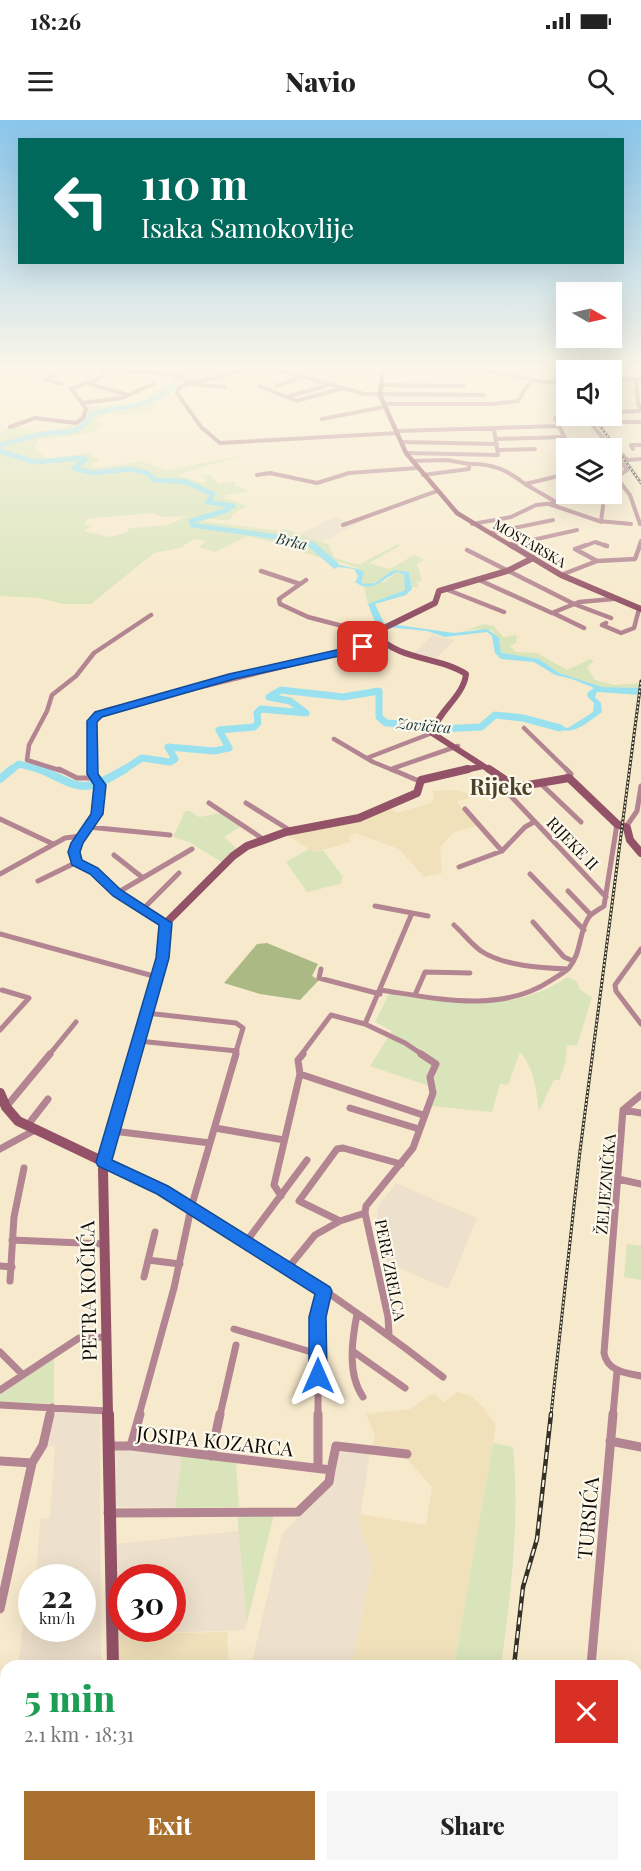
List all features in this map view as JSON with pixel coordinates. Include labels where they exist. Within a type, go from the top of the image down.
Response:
[{"type":"street","points":[[406,453],[498,456],[498,451]]},
{"type":"street","name":"MOSTARSKA","points":[[406,453],[457,513],[472,524],[561,575],[640,609]]},
{"type":"street","points":[[623,455],[627,460],[641,459]]},
{"type":"street","points":[[412,461],[447,460],[502,466],[525,484],[556,503]]},
{"type":"street","points":[[423,475],[469,469],[469,464]]},
{"type":"street","points":[[257,475],[270,472],[317,483],[349,473],[417,468]]},
{"type":"street","points":[[525,484],[556,477]]},
{"type":"street","points":[[622,482],[639,514],[640,524]]},
{"type":"street","points":[[343,525],[437,491]]},
{"type":"street","points":[[472,524],[511,517],[536,505],[556,503]]},
{"type":"street","points":[[548,504],[573,516],[601,522],[631,524]]},
{"type":"street","points":[[601,522],[603,506]]},
{"type":"street","points":[[490,533],[553,520]]},
{"type":"street","points":[[510,545],[577,530]]},
{"type":"street","points":[[597,561],[575,550],[604,537]]},
{"type":"street","points":[[595,542],[606,546]]},
{"type":"street","points":[[561,575],[597,561],[614,558],[635,560],[641,542]]},
{"type":"street","points":[[467,549],[574,604],[611,618]]},
{"type":"street","points":[[377,635],[382,628],[391,623],[431,606],[436,602],[438,592],[507,571],[533,558]]},
{"type":"street","points":[[261,571],[300,584]]},
{"type":"street","points":[[476,579],[584,628]]},
{"type":"street","points":[[306,580],[279,599],[280,604],[308,616],[377,635],[381,643],[390,650],[448,664],[466,674],[467,680],[440,713],[433,730],[403,745],[385,747],[367,758]]},
{"type":"street","points":[[448,590],[504,612]]},
{"type":"street","points":[[553,613],[574,604],[613,599]]},
{"type":"street","points":[[606,623],[602,626],[618,632],[634,628],[640,609]]},
{"type":"street","points":[[77,862],[75,848],[97,814],[100,785],[94,779],[77,778],[56,768],[27,760],[29,745],[55,691],[76,676],[94,653],[151,615]]},
{"type":"street","points":[[94,779],[92,721],[99,714],[232,676],[329,657],[381,643]]},
{"type":"street","points":[[433,730],[483,766],[519,787],[571,774],[524,728]]},
{"type":"street","points":[[334,739],[367,758],[419,781],[483,766]]},
{"type":"street","points":[[393,769],[458,746]]},
{"type":"street","points":[[566,777],[617,824],[626,827]]},
{"type":"street","points":[[77,862],[94,871],[117,893],[166,923],[233,856],[263,839],[365,816],[389,803],[417,793],[419,781]]},
{"type":"street","points":[[540,783],[581,822]]},
{"type":"street","points":[[626,827],[637,811],[641,786]]},
{"type":"street","name":"RIJEKE II","points":[[519,787],[506,791],[606,897]]},
{"type":"street","points":[[209,803],[263,839]]},
{"type":"street","points":[[246,803],[291,831]]},
{"type":"street","points":[[465,809],[502,851]]},
{"type":"street","points":[[0,819],[53,844]]},
{"type":"street","points":[[459,867],[502,851],[517,834],[534,822]]},
{"type":"street","points":[[321,969],[319,978],[380,992],[464,1001],[511,997],[539,988],[568,969],[582,942],[590,914],[603,908],[617,824]]},
{"type":"street","points":[[88,827],[170,835]]},
{"type":"street","points":[[626,827],[630,840],[641,853]]},
{"type":"street","points":[[0,874],[53,844],[68,837],[81,836]]},
{"type":"street","points":[[117,893],[192,849]]},
{"type":"street","points":[[114,855],[143,878]]},
{"type":"street","points":[[38,881],[77,862]]},
{"type":"street","points":[[143,909],[179,873]]},
{"type":"street","points":[[530,874],[584,930]]},
{"type":"street","points":[[567,891],[590,914]]},
{"type":"street","points":[[375,906],[428,916]]},
{"type":"street","points":[[281,1196],[274,1185],[300,1074],[298,1060],[331,1015],[365,1024],[412,913]]},
{"type":"street","points":[[533,922],[564,957],[573,961]]},
{"type":"street","name":"PETRA KOČIĆA","points":[[113,1660],[108,1513],[104,1162],[165,949],[166,923]]},
{"type":"street","points":[[454,925],[481,951],[548,968],[568,969]]},
{"type":"street","points":[[0,933],[157,977]]},
{"type":"street","points":[[641,950],[615,985],[616,991],[641,1024]]},
{"type":"street","points":[[416,995],[425,972],[471,973]]},
{"type":"street","points":[[0,1030],[29,998],[2,990]]},
{"type":"street","points":[[131,1446],[180,1264],[190,1208],[243,1028],[240,1024],[146,1013]]},
{"type":"street","points":[[5,1110],[76,1022]]},
{"type":"street","name":"PERE ZRELCA","points":[[365,1024],[394,1037],[436,1062],[430,1077],[434,1094],[423,1115],[413,1148],[369,1200],[365,1213],[388,1317],[388,1335]]},
{"type":"street","points":[[138,1041],[237,1051]]},
{"type":"street","points":[[300,1074],[423,1115]]},
{"type":"street","points":[[0,1093],[5,1110],[31,1129],[133,1175],[190,1208],[324,1291],[388,1335],[443,1377]]},
{"type":"street","name":"ŽELJEZNIČKA","points":[[617,1371],[609,1364],[604,1353],[623,1110],[641,1095]]},
{"type":"street","points":[[0,1149],[31,1129],[48,1099]]},
{"type":"street","points":[[350,1108],[419,1130]]},
{"type":"street","points":[[623,1110],[641,1113]]},
{"type":"street","points":[[215,1128],[284,1140]]},
{"type":"street","points":[[113,1131],[210,1143]]},
{"type":"street","points":[[340,1221],[301,1204],[299,1201],[337,1149],[343,1148],[401,1164]]},
{"type":"street","points":[[246,1242],[307,1160]]},
{"type":"street","points":[[10,1281],[12,1240],[24,1168]]},
{"type":"street","points":[[618,1179],[641,1184]]},
{"type":"street","points":[[288,1268],[315,1235],[340,1221],[365,1213]]},
{"type":"street","points":[[144,1277],[156,1232]]},
{"type":"street","points":[[12,1240],[104,1244]]},
{"type":"street","points":[[148,1260],[180,1264]]},
{"type":"street","points":[[0,1266],[12,1267]]},
{"type":"street","points":[[318,1468],[318,1317],[324,1291]]},
{"type":"street","points":[[357,1314],[353,1331],[356,1390],[363,1397]]},
{"type":"street","points":[[234,1329],[318,1354]]},
{"type":"street","points":[[0,1390],[79,1338],[106,1337]]},
{"type":"street","points":[[212,1456],[236,1345]]},
{"type":"street","points":[[0,1352],[23,1375]]},
{"type":"street","points":[[354,1352],[370,1361],[405,1388]]},
{"type":"street","points":[[617,1371],[641,1376]]},
{"type":"street","name":"TURSIĆA","points":[[592,1660],[617,1371]]},
{"type":"street","points":[[0,1405],[107,1411]]},
{"type":"street","points":[[0,1609],[32,1463],[43,1445],[52,1407]]},
{"type":"street","points":[[610,1441],[641,1447]]},
{"type":"street","name":"JOSIPA KOZARCA","points":[[108,1446],[131,1446],[331,1470]]},
{"type":"street","points":[[108,1513],[221,1510],[298,1512],[329,1482],[336,1446],[407,1454]]},
{"type":"street","points":[[0,1461],[32,1463]]},
{"type":"shaded area","points":[[336,516],[348,522],[356,519],[364,521],[322,542],[300,534]]},
{"type":"shaded area","points":[[432,635],[455,640],[436,658],[414,653]]},
{"type":"shaded area","points":[[453,790],[468,793],[472,798],[456,801],[477,826],[454,832],[440,847],[442,873],[424,877],[399,849],[355,833],[348,838],[351,842],[314,852],[285,834],[389,806],[396,813],[431,803],[434,798],[432,791]]},
{"type":"shaded area","points":[[396,1183],[477,1218],[448,1289],[388,1263],[385,1257],[377,1219],[378,1206]]},
{"type":"shaded area","points":[[457,1392],[471,1396],[483,1407],[496,1425],[455,1660],[353,1660],[373,1563],[359,1525],[359,1514],[426,1525],[432,1487],[405,1457],[372,1448],[375,1436],[366,1414],[410,1409],[434,1393],[444,1402]]},
{"type":"shaded area","points":[[58,1410],[100,1413],[101,1660],[19,1660],[21,1642],[96,1642],[96,1564],[37,1564],[40,1519],[50,1518],[55,1446],[48,1446],[55,1412]]},
{"type":"shaded area","points":[[338,1448],[370,1452],[359,1525],[373,1563],[353,1660],[252,1660],[282,1534],[330,1484]]},
{"type":"shaded area","points":[[115,1450],[182,1455],[175,1508],[113,1507]]},
{"type":"shaded area","points":[[239,1531],[247,1622],[245,1630],[186,1632],[186,1564],[116,1564],[115,1544]]},
{"type":"shaded area","points":[[227,1632],[229,1660],[119,1660],[119,1642],[186,1642],[186,1633]]},
{"type":"green space","points":[[0,451],[36,451],[48,459],[89,452],[100,461],[92,463],[94,468],[141,461],[167,470],[244,455],[177,475],[203,483],[206,481],[205,477],[196,474],[210,475],[219,484],[234,481],[235,485],[249,491],[225,495],[225,498],[248,506],[232,514],[232,519],[203,521],[278,531],[285,529],[328,544],[335,558],[358,565],[398,544],[400,546],[369,563],[390,569],[414,555],[424,560],[417,564],[422,580],[417,583],[419,587],[412,587],[409,572],[393,570],[374,583],[365,584],[361,583],[362,570],[290,547],[297,543],[292,540],[278,544],[248,536],[215,552],[199,547],[206,541],[194,539],[180,548],[154,553],[91,604],[64,604],[39,598],[0,596]],"holes":[[[152,513],[162,517],[188,516],[168,525],[132,528],[128,529],[128,532],[110,537],[83,531],[92,526],[85,525],[86,519]]]},
{"type":"green space","points":[[398,572],[404,575],[406,589],[368,604],[364,587],[384,582]]},
{"type":"green space","points":[[483,624],[494,626],[503,637],[517,635],[516,643],[510,646],[516,652],[537,653],[567,670],[590,659],[594,661],[587,667],[595,680],[615,685],[641,683],[641,688],[602,687],[559,673],[539,659],[500,653],[493,631],[474,629],[459,633]]},
{"type":"green space","points":[[185,811],[190,811],[199,817],[221,813],[241,826],[224,837],[237,849],[223,863],[189,842],[173,837]]},
{"type":"green space","points":[[309,849],[314,852],[323,850],[343,877],[340,884],[307,892],[286,862]]},
{"type":"green space","points":[[267,943],[318,964],[312,976],[319,980],[300,1000],[260,994],[224,983],[257,944]]},
{"type":"green space","points":[[568,977],[577,981],[580,990],[592,997],[577,1046],[567,1045],[565,1064],[559,1080],[554,1080],[539,1111],[532,1073],[520,1052],[508,1085],[500,1084],[492,1112],[431,1106],[435,1088],[370,1066],[392,1031],[375,1022],[389,994],[458,1002],[504,1001],[547,989]]},
{"type":"green space","points":[[627,1244],[641,1246],[641,1280],[624,1277]]},
{"type":"green space","points":[[54,1359],[54,1404],[0,1402],[0,1393]]},
{"type":"green space","points":[[493,1443],[513,1447],[515,1529],[502,1660],[455,1660]]},
{"type":"green space","points":[[182,1455],[236,1463],[239,1507],[175,1508]]},
{"type":"green space","points":[[237,1513],[274,1515],[247,1622]]},
{"type":"water","points":[[327,560],[362,570],[364,573],[361,582],[364,584],[375,583],[393,570],[409,572],[412,589],[406,595],[375,604],[384,623],[454,633],[487,629],[499,638],[501,653],[539,659],[559,673],[602,687],[641,688],[641,695],[597,692],[595,697],[601,703],[602,712],[577,728],[564,731],[557,729],[550,724],[568,728],[593,712],[594,703],[587,696],[588,692],[594,688],[555,675],[534,662],[501,659],[495,653],[492,636],[487,632],[445,637],[427,631],[386,627],[375,622],[368,604],[405,590],[404,575],[398,572],[372,586],[361,586],[355,582],[358,576],[354,569],[331,566]]},
{"type":"waterway","name":"Brka","points":[[0,451],[34,462],[83,458],[86,459],[74,468],[92,473],[131,469],[147,473],[155,480],[186,482],[213,494],[208,502],[233,506],[225,511],[191,521],[192,525],[298,540],[313,546]]},
{"type":"waterway","name":"Brka","points":[[313,546],[335,565]]},
{"type":"waterway","name":"Zovičica","points":[[122,771],[142,758],[170,762],[175,759],[168,747],[214,751],[229,748],[219,730],[254,727],[258,723],[257,713],[261,709],[306,713],[290,701],[269,697],[281,690],[343,697],[379,691],[379,717],[386,723],[426,725],[440,729],[481,727],[495,715],[523,718],[560,728]]},
{"type":"waterway","name":"Zovičica","points":[[10,771],[19,764],[44,771]]},
{"type":"waterway","name":"Zovičica","points":[[0,779],[12,769]]},
{"type":"waterway","name":"Zovičica","points":[[40,769],[82,786],[99,783],[125,769]]},
{"type":"railway","points":[[618,451],[641,483]]},
{"type":"railway","points":[[551,1415],[580,1151],[641,681]]},
{"type":"railway","points":[[515,1660],[523,1587],[537,1539],[551,1414]]},
{"type":"district","name":"Rijeke","points":[[501,786]]},
{"type":"route","points":[[318,1376],[318,1317],[324,1291],[162,1190],[104,1162],[165,949],[166,923],[117,893],[94,871],[77,862],[74,852],[81,836],[97,814],[100,785],[93,778],[92,721],[99,714],[232,676],[329,657],[363,647]]}]
